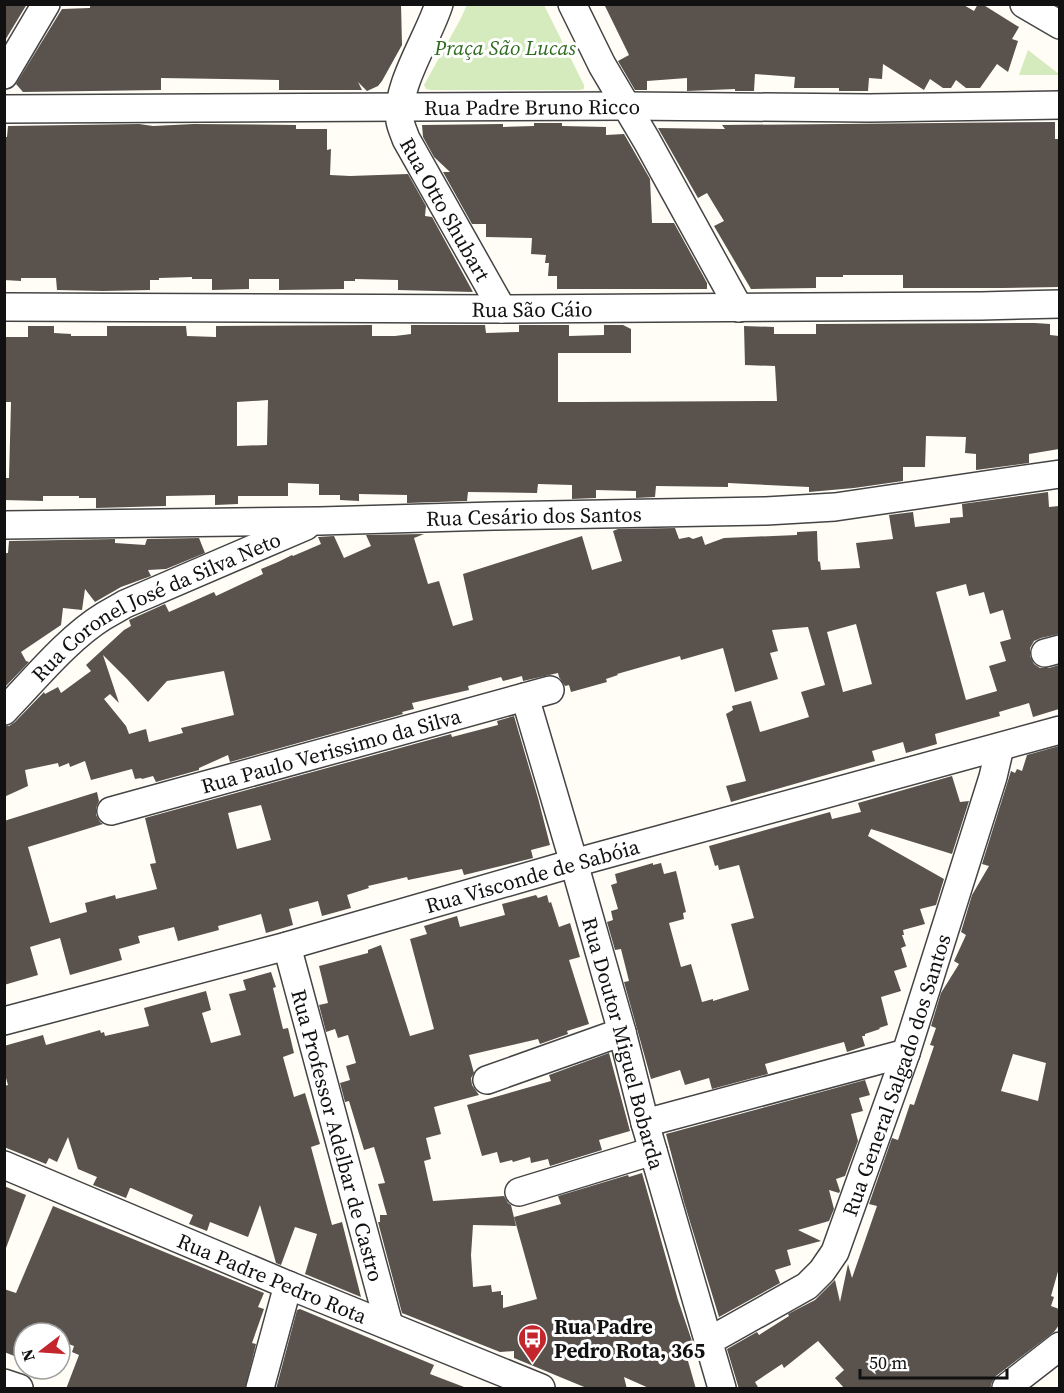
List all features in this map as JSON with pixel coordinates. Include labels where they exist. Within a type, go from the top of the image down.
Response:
[{"type":"street","points":[[4,75],[46,4]]},
{"type":"street","name":"Rua Otto Shubart","points":[[439,4],[409,74],[400,107],[400,121],[406,139],[502,309]]},
{"type":"street","points":[[572,4],[602,65],[739,308]]},
{"type":"street","points":[[1024,4],[1059,25]]},
{"type":"street","name":"Rua Padre Bruno Ricco","points":[[4,110],[626,106],[870,108],[1059,105]]},
{"type":"street","name":"Rua São Cáio","points":[[4,307],[502,309],[1059,304]]},
{"type":"street","name":"Rua Cesário dos Santos","points":[[4,525],[766,512],[835,507],[1059,474]]},
{"type":"street","name":"Rua Coronel José da Silva Neto","points":[[4,711],[61,652],[103,616],[135,600],[320,521]]},
{"type":"street","name":"Rua Paulo Verissimo da Silva","points":[[111,811],[537,694]]},
{"type":"street","name":"Rua Doutor Miguel Bobarda","points":[[537,694],[574,863],[645,1123],[722,1389]]},
{"type":"street","name":"Rua Visconde de Sabóia","points":[[4,1021],[287,946],[574,863],[1059,730]]},
{"type":"street","name":"Rua General Salgado dos Santos","points":[[709,1341],[807,1286],[836,1252],[906,1053],[993,777],[1000,747]]},
{"type":"street","name":"Rua Professor Adelbar de Castro","points":[[287,946],[389,1325]]},
{"type":"street","points":[[487,1080],[622,1032]]},
{"type":"street","points":[[645,1123],[906,1053]]},
{"type":"street","points":[[519,1192],[653,1151]]},
{"type":"street","name":"Rua Padre Pedro Rota","points":[[4,1165],[541,1389]]},
{"type":"street","points":[[260,1389],[288,1285]]},
{"type":"street","points":[[1006,1389],[1059,1346]]},
{"type":"street","points":[[4,1383],[19,1389]]},
{"type":"green space","name":"Praça São Lucas","points":[[467,5],[544,5],[584,89],[426,89],[424,85]]},
{"type":"green space","points":[[1028,50],[1059,74],[1059,75],[1019,75]]},
{"type":"building","points":[[4,4],[27,4],[4,42]]},
{"type":"building","points":[[90,4],[401,4],[402,45],[382,81],[378,86],[367,91],[358,82],[362,90],[279,90],[279,80],[161,78],[161,90],[23,92],[16,84],[62,9],[90,8]]},
{"type":"building","points":[[604,4],[962,4],[974,11],[978,4],[982,4],[1019,27],[1012,39],[1018,41],[1008,72],[997,64],[980,88],[966,88],[956,80],[951,88],[943,88],[930,79],[924,90],[883,64],[882,79],[869,78],[868,91],[839,91],[839,88],[794,88],[795,77],[755,74],[754,91],[735,91],[735,89],[687,91],[687,78],[647,81],[647,90],[635,90],[618,61],[629,55]]},
{"type":"building","points":[[1055,122],[1055,139],[1059,139],[1059,287],[1002,288],[903,288],[903,275],[843,275],[843,277],[816,277],[816,288],[751,289],[714,226],[724,221],[707,193],[698,198],[658,128],[725,129],[722,125]]},
{"type":"building","points":[[534,123],[606,127],[606,135],[624,134],[650,179],[652,223],[674,223],[707,283],[707,289],[557,289],[557,276],[548,276],[549,263],[545,263],[546,255],[531,254],[532,238],[486,237],[486,224],[472,224],[443,172],[450,172],[434,157],[423,137],[422,125],[503,124],[503,127],[534,126]]},
{"type":"building","points":[[139,124],[153,126],[296,125],[296,129],[327,129],[327,150],[331,149],[330,175],[408,174],[426,206],[425,216],[432,217],[473,292],[398,290],[398,280],[355,279],[355,281],[344,281],[344,289],[279,290],[279,279],[249,279],[249,289],[212,290],[212,279],[159,278],[159,280],[150,280],[150,290],[103,291],[57,290],[56,278],[4,280],[4,137],[7,137],[8,126]]},
{"type":"building","points":[[816,324],[1050,324],[1050,335],[1059,336],[1059,449],[1029,454],[1029,463],[976,470],[976,454],[965,453],[966,437],[926,436],[925,467],[903,467],[903,481],[809,492],[809,487],[728,483],[728,487],[656,486],[655,497],[636,498],[636,491],[596,490],[596,498],[572,499],[572,485],[538,484],[537,493],[468,492],[467,501],[407,503],[407,495],[359,494],[359,501],[340,500],[340,495],[319,495],[319,484],[288,483],[288,496],[238,496],[238,504],[215,505],[215,495],[166,496],[166,506],[96,508],[96,498],[79,498],[79,496],[43,496],[43,501],[4,500],[4,478],[9,478],[11,402],[4,402],[4,337],[28,337],[28,326],[54,326],[54,333],[71,334],[71,336],[107,336],[107,326],[186,326],[187,336],[216,337],[216,326],[372,325],[372,336],[411,334],[411,325],[485,325],[486,333],[519,332],[519,325],[569,325],[569,336],[604,335],[604,325],[623,325],[631,329],[631,353],[558,353],[558,402],[580,402],[777,401],[775,366],[745,365],[744,326],[774,327],[774,334],[816,334]],"holes":[[[268,400],[267,445],[237,446],[237,402]]]},
{"type":"building","points":[[1048,492],[1049,507],[1059,506],[1059,634],[1034,641],[1030,648],[1030,656],[1034,664],[1040,668],[1059,665],[1059,709],[1033,717],[1029,703],[999,712],[1000,716],[935,734],[937,744],[906,753],[903,742],[872,751],[875,761],[731,802],[726,786],[746,781],[726,714],[733,710],[732,706],[751,701],[760,732],[809,717],[801,692],[825,685],[808,627],[772,630],[778,651],[770,653],[778,679],[735,692],[723,648],[681,660],[680,656],[617,674],[606,679],[607,682],[571,692],[569,685],[565,686],[558,673],[523,681],[522,676],[503,681],[501,677],[468,686],[469,690],[412,703],[414,709],[402,712],[403,714],[230,762],[228,755],[199,770],[156,782],[153,776],[135,779],[132,769],[91,780],[85,761],[70,767],[69,763],[59,767],[58,763],[25,770],[28,786],[4,797],[4,726],[15,722],[44,692],[45,694],[58,687],[61,693],[91,671],[86,665],[131,626],[129,620],[165,604],[169,612],[214,592],[216,596],[263,574],[261,569],[321,544],[318,537],[334,536],[344,558],[371,546],[366,535],[424,534],[414,538],[428,584],[439,581],[453,626],[473,620],[463,574],[582,536],[592,570],[622,561],[613,531],[675,528],[679,539],[689,537],[693,539],[702,536],[705,545],[724,538],[797,535],[797,532],[817,531],[818,561],[821,570],[860,568],[856,543],[893,539],[889,515],[913,512],[915,527],[950,523],[950,518],[963,517],[962,504]],"holes":[[[966,584],[969,596],[984,592],[990,614],[1003,610],[1011,639],[1000,642],[1006,661],[989,666],[997,691],[966,700],[936,592]],[[856,624],[872,684],[843,692],[827,632]],[[103,655],[148,702],[167,681],[224,671],[234,715],[181,728],[183,733],[149,742],[146,729],[129,734],[126,726],[104,699],[110,694],[119,703]]]},
{"type":"building","points":[[199,538],[205,553],[166,569],[148,570],[151,576],[121,587],[95,602],[85,589],[82,610],[63,608],[61,625],[21,652],[29,662],[4,688],[4,553],[8,553],[9,541],[115,539],[115,543],[145,545],[147,539]]},
{"type":"building","points":[[514,716],[538,798],[550,845],[531,850],[533,858],[464,875],[462,869],[408,880],[407,877],[368,886],[369,888],[347,895],[351,908],[322,916],[318,901],[289,909],[293,925],[266,933],[261,914],[218,926],[219,930],[178,941],[174,927],[138,936],[140,943],[119,949],[122,960],[70,975],[60,938],[30,947],[38,975],[4,985],[4,821],[97,792],[99,801],[96,815],[103,824],[28,847],[50,923],[87,912],[85,903],[115,895],[116,899],[157,889],[150,864],[156,863],[145,818],[451,734],[452,737],[498,725],[497,721]],"holes":[[[261,805],[271,840],[237,849],[228,813]]]},
{"type":"building","points":[[1059,746],[1059,1268],[1051,1296],[1054,1297],[1051,1306],[1059,1309],[1059,1325],[1054,1332],[996,1376],[990,1389],[845,1389],[835,1378],[844,1370],[818,1341],[784,1368],[782,1364],[755,1382],[759,1389],[739,1389],[727,1349],[757,1332],[759,1335],[789,1316],[788,1314],[815,1300],[835,1280],[840,1302],[848,1264],[852,1278],[877,1206],[869,1204],[892,1138],[898,1140],[910,1104],[914,1105],[934,1046],[930,1045],[936,1028],[931,1026],[941,993],[959,964],[954,961],[966,935],[961,932],[972,895],[989,866],[982,864],[1011,771],[1015,773],[1017,769],[1022,771],[1027,755]],"holes":[[[1013,1054],[1046,1063],[1038,1101],[1001,1091]]]},
{"type":"building","points":[[952,776],[960,802],[969,801],[952,854],[871,829],[868,836],[944,879],[936,905],[920,909],[925,924],[903,930],[904,935],[902,935],[906,946],[901,948],[907,967],[894,971],[901,991],[881,997],[888,1025],[862,1036],[865,1046],[847,1052],[844,1042],[829,1046],[765,1064],[768,1074],[712,1089],[709,1078],[685,1085],[680,1070],[651,1079],[624,982],[629,981],[621,949],[615,950],[607,922],[613,920],[611,911],[618,909],[611,885],[617,883],[615,874],[653,863],[653,865],[661,863],[664,874],[676,871],[686,912],[683,913],[684,919],[669,923],[681,967],[691,964],[702,1002],[713,999],[713,1001],[749,990],[731,924],[754,918],[739,865],[719,870],[718,865],[715,866],[709,846],[830,812],[832,819],[861,812],[858,803]]},
{"type":"building","points":[[536,895],[538,898],[547,895],[559,927],[570,923],[580,957],[569,960],[589,1024],[567,1031],[568,1034],[540,1044],[538,1039],[469,1055],[474,1073],[471,1078],[472,1085],[479,1095],[434,1107],[441,1134],[426,1138],[431,1159],[424,1161],[433,1201],[504,1196],[511,1205],[516,1226],[473,1225],[471,1255],[473,1287],[491,1285],[492,1292],[501,1291],[503,1308],[537,1299],[514,1217],[561,1204],[558,1196],[642,1173],[693,1344],[684,1347],[696,1389],[651,1389],[624,1377],[627,1389],[589,1389],[514,1358],[514,1351],[500,1352],[402,1313],[378,1222],[380,1222],[380,1215],[387,1215],[378,1184],[385,1183],[374,1147],[364,1150],[349,1101],[345,1102],[340,1083],[350,1080],[346,1066],[356,1063],[348,1035],[338,1038],[335,1029],[326,1032],[319,1005],[328,1003],[319,966],[368,953],[368,950],[381,945],[410,1036],[434,1029],[410,939],[427,934],[424,926],[457,916],[460,927],[505,915],[502,904]]},
{"type":"building","points":[[271,972],[276,987],[273,988],[283,1029],[288,1028],[294,1053],[283,1057],[294,1097],[305,1093],[320,1144],[311,1147],[332,1225],[342,1222],[361,1297],[305,1274],[317,1234],[295,1227],[281,1265],[276,1263],[260,1205],[248,1237],[210,1222],[207,1231],[189,1224],[193,1215],[131,1188],[126,1198],[93,1185],[97,1177],[78,1169],[68,1137],[57,1162],[49,1158],[46,1164],[4,1147],[4,1086],[8,1085],[4,1071],[4,1046],[43,1035],[46,1045],[100,1030],[105,1036],[149,1026],[144,1008],[206,991],[211,1010],[202,1013],[211,1043],[241,1035],[229,994],[246,990],[243,980]]},
{"type":"building","points":[[609,1053],[630,1131],[599,1140],[602,1150],[550,1166],[548,1159],[531,1163],[530,1157],[500,1163],[497,1152],[482,1156],[467,1105],[551,1081],[549,1075]]},
{"type":"building","points":[[865,1080],[870,1095],[859,1098],[863,1111],[851,1114],[858,1141],[845,1176],[836,1179],[839,1193],[829,1190],[834,1209],[829,1221],[798,1230],[821,1241],[787,1250],[791,1265],[775,1270],[780,1283],[719,1317],[666,1134]]},
{"type":"building","points":[[4,1186],[26,1195],[6,1248],[4,1247]]},
{"type":"building","points":[[53,1206],[264,1293],[258,1307],[264,1309],[252,1343],[256,1344],[245,1389],[66,1389],[69,1381],[72,1381],[72,1373],[79,1355],[72,1352],[74,1346],[72,1345],[72,1321],[12,1321],[12,1355],[4,1352],[4,1289],[16,1293]]},
{"type":"building","points":[[300,1309],[434,1365],[430,1374],[464,1387],[463,1389],[276,1389],[297,1310]]},
{"type":"place","name":"Rua Padre Pedro Rota, 365","points":[[533,1364]]}]
